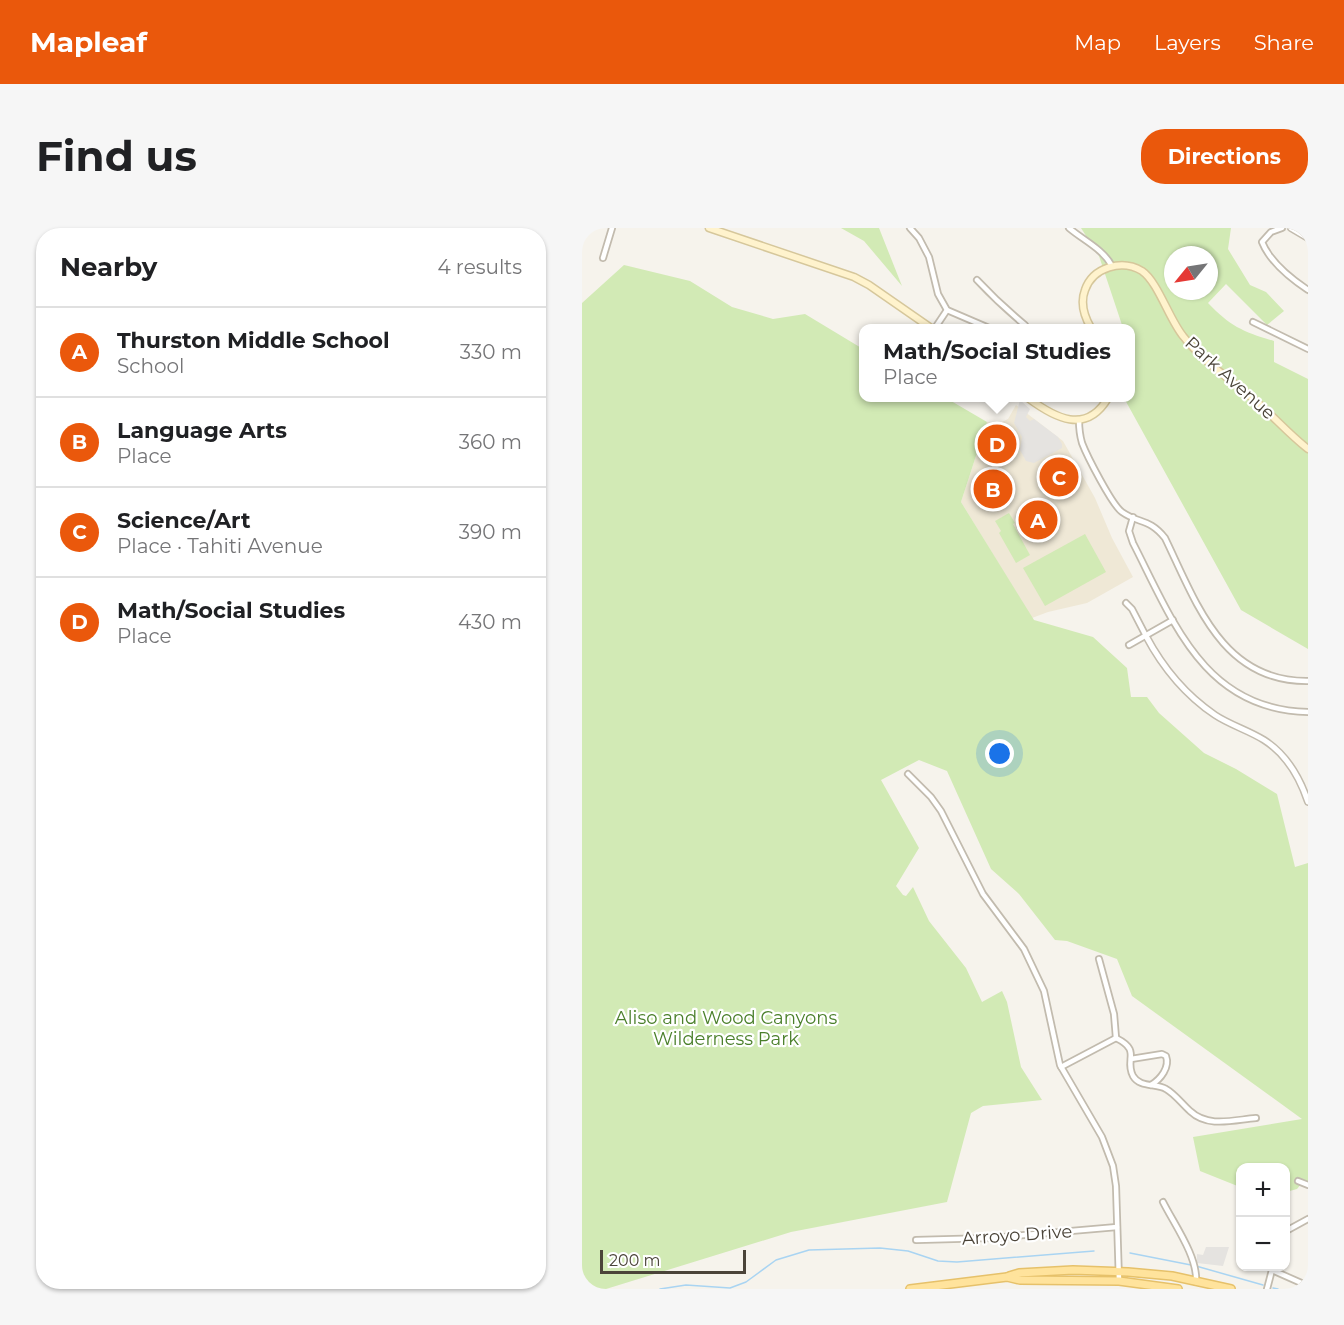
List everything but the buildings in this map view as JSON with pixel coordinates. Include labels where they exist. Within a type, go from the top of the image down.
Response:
[{"type":"main road","points":[[710,228],[840,271],[869,285],[927,324]]},
{"type":"main road","points":[[1089,324],[1083,313],[1085,288],[1095,275],[1112,266]]},
{"type":"main road","name":"Park Avenue","points":[[1112,266],[1132,267],[1146,275],[1153,283],[1176,327],[1206,362],[1256,401],[1308,449]]},
{"type":"main road","points":[[1033,402],[1045,411],[1059,417],[1079,420],[1100,411],[1106,402]]},
{"type":"main road","points":[[910,1289],[1007,1277],[1019,1273],[1073,1270],[1172,1276],[1231,1289]]},
{"type":"main road","points":[[1007,1277],[1020,1280],[1119,1281],[1178,1289]]},
{"type":"street","points":[[603,258],[612,228]]},
{"type":"street","points":[[910,228],[919,238],[929,257],[938,294],[947,310],[980,324]]},
{"type":"street","points":[[1069,228],[1100,250],[1112,266]]},
{"type":"street","points":[[1282,228],[1271,232],[1262,242],[1266,253],[1308,290]]},
{"type":"street","points":[[1292,228],[1308,238]]},
{"type":"street","points":[[977,280],[1024,324]]},
{"type":"street","points":[[936,324],[947,310]]},
{"type":"street","points":[[1253,322],[1308,349]]},
{"type":"street","points":[[1079,420],[1083,444],[1113,502],[1121,512],[1151,524],[1165,538],[1208,623],[1226,647],[1243,661],[1270,675],[1308,681]]},
{"type":"street","points":[[1133,517],[1129,531],[1133,543],[1173,620],[1197,659],[1210,673],[1243,696],[1274,708],[1308,712]]},
{"type":"street","points":[[1126,603],[1132,609],[1166,669],[1187,694],[1217,716],[1276,748],[1306,789],[1308,802]]},
{"type":"street","points":[[1129,645],[1173,620]]},
{"type":"street","points":[[908,774],[931,797],[941,811],[983,894],[1028,958],[1044,992],[1061,1067],[1109,1153],[1116,1186],[1119,1281]]},
{"type":"street","points":[[1099,959],[1114,1014],[1116,1038]]},
{"type":"street","points":[[1061,1067],[1116,1038]]},
{"type":"street","points":[[1116,1038],[1129,1047],[1132,1055],[1133,1077],[1138,1082],[1169,1090],[1199,1119],[1207,1122],[1256,1118]]},
{"type":"street","points":[[1131,1059],[1155,1055],[1166,1056],[1168,1063],[1166,1070],[1150,1085]]},
{"type":"street","points":[[1298,1181],[1308,1185]]},
{"type":"street","points":[[1163,1202],[1194,1263],[1196,1282]]},
{"type":"street","points":[[1290,1229],[1308,1219]]},
{"type":"street","name":"Arroyo Drive","points":[[916,1240],[991,1238],[1117,1227]]},
{"type":"street","points":[[1267,1289],[1272,1271]]},
{"type":"street","points":[[1279,1271],[1308,1286]]},
{"type":"shaded area","points":[[1019,402],[1022,402],[1030,409],[1026,417],[1030,421],[1034,419],[1058,437],[1062,448],[1034,463],[1026,461],[1020,450],[1022,437],[1014,423]]},
{"type":"shaded area","points":[[1016,405],[1063,441],[1095,498],[1112,538],[1133,577],[1087,603],[1032,618],[961,502],[987,422],[998,424],[1008,419]]},
{"type":"shaded area","points":[[1206,1247],[1229,1247],[1223,1266],[1197,1263],[1197,1254],[1203,1255]]},
{"type":"green space","points":[[841,228],[879,228],[902,286],[864,241]]},
{"type":"green space","points":[[1081,228],[1231,228],[1228,249],[1250,285],[1266,292],[1284,311],[1267,325],[1226,284],[1218,292],[1218,246],[1164,246],[1164,300],[1211,300],[1208,303],[1238,327],[1274,341],[1274,362],[1308,379],[1308,649],[1241,610],[1126,402],[1135,402],[1135,324],[1122,324],[1099,256]]},
{"type":"green space","name":"Aliso and Wood Canyons Wilderness Park","points":[[624,265],[690,281],[732,307],[773,319],[805,314],[859,347],[859,402],[953,402],[987,422],[961,502],[1034,620],[1093,637],[1127,668],[1131,697],[1147,697],[1159,713],[1204,753],[1277,794],[1295,867],[1308,863],[1308,1183],[1302,1183],[1297,1189],[1290,1191],[1290,1163],[1236,1163],[1236,1185],[1200,1171],[1193,1137],[1302,1119],[1132,996],[1117,959],[1067,941],[1055,940],[1019,894],[991,869],[947,771],[919,760],[881,780],[919,848],[896,886],[906,896],[913,887],[929,921],[966,968],[982,1002],[1002,991],[1007,1002],[1021,1067],[1042,1100],[983,1106],[971,1113],[947,1202],[791,1232],[606,1289],[582,1289],[582,303]]},
{"type":"green space","points":[[1009,513],[1030,555],[1016,563],[995,521]]},
{"type":"green space","points":[[1085,534],[1106,572],[1045,606],[1023,568]]},
{"type":"waterway","points":[[660,1289],[686,1285],[730,1288],[746,1282],[776,1260],[809,1250],[880,1248],[908,1251],[938,1261],[957,1262],[1094,1251]]},
{"type":"waterway","points":[[1130,1253],[1191,1265]]},
{"type":"waterway","points":[[1196,1266],[1263,1285]]},
{"type":"waterway","points":[[1273,1288],[1278,1289]]},
{"type":"place","name":"Math/Social Studies","points":[[997,444]]},
{"type":"place","name":"Science/Art","points":[[1059,477]]},
{"type":"place","name":"Language Arts","points":[[993,489]]},
{"type":"place","name":"Thurston Middle School","points":[[1038,520]]}]
